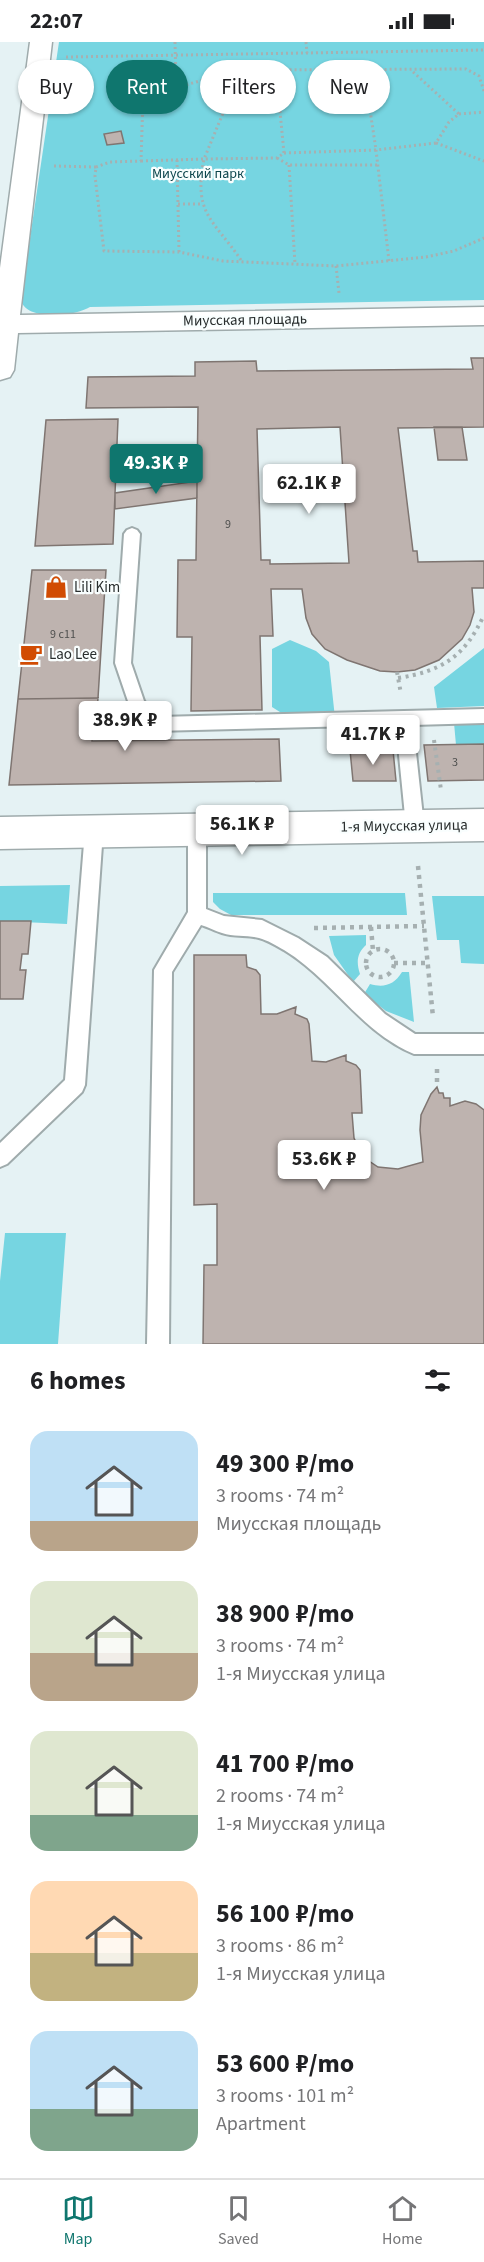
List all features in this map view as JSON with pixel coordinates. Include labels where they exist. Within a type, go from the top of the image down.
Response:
[{"type":"street","points":[[0,370],[41,42]]},
{"type":"street","name":"Миусская площадь","points":[[6,324],[484,316]]},
{"type":"street","name":"1-я Миусская улица","points":[[0,833],[484,825]]},
{"type":"lane","points":[[132,534],[123,663],[137,705],[155,724],[484,716]]},
{"type":"lane","points":[[404,718],[415,826]]},
{"type":"lane","points":[[158,1344],[164,970],[197,914],[197,830]]},
{"type":"lane","points":[[0,1157],[75,1084],[94,831]]},
{"type":"lane","points":[[197,914],[224,925],[262,929],[320,964],[378,1021],[401,1038],[414,1044],[484,1044]]},
{"type":"path","points":[[175,42],[176,60]]},
{"type":"path","points":[[306,42],[307,53]]},
{"type":"path","points":[[65,57],[484,50]]},
{"type":"path","points":[[390,70],[473,70],[479,76],[484,91]]},
{"type":"path","points":[[411,70],[459,114]]},
{"type":"path","points":[[436,143],[449,122],[459,114],[484,112]]},
{"type":"path","points":[[141,161],[142,114]]},
{"type":"path","points":[[224,114],[200,173],[201,204],[205,214],[241,260]]},
{"type":"path","points":[[280,114],[284,153]]},
{"type":"path","points":[[371,114],[379,165],[389,261]]},
{"type":"path","points":[[277,158],[284,153],[376,150],[436,143],[484,161]]},
{"type":"path","points":[[54,166],[96,167],[110,162],[277,158],[289,165],[379,165]]},
{"type":"path","points":[[177,160],[179,252]]},
{"type":"path","points":[[289,165],[295,264]]},
{"type":"path","points":[[96,167],[94,176],[104,251],[179,252],[223,261],[336,266],[426,257],[454,250],[484,238]]},
{"type":"path","points":[[178,204],[201,204]]},
{"type":"path","points":[[336,266],[339,293]]},
{"type":"path","points":[[398,678],[418,676],[442,666],[471,642],[484,615]]},
{"type":"path","points":[[431,717],[441,790]]},
{"type":"path","points":[[418,866],[436,1045]]},
{"type":"path","points":[[262,929],[424,926]]},
{"type":"path","points":[[371,927],[373,951],[366,962],[372,974],[385,977],[392,972],[394,963],[387,952],[373,951]]},
{"type":"path","points":[[394,963],[428,963]]},
{"type":"green space","name":"Миусский парк","points":[[59,42],[484,42],[484,300],[90,307],[74,313],[51,315],[31,311],[24,306],[21,299],[48,114],[94,114],[94,60],[56,60]]},
{"type":"green space","points":[[290,640],[316,651],[329,662],[335,718],[291,719],[272,707],[272,649]]},
{"type":"green space","points":[[484,648],[484,706],[437,708],[434,687]]},
{"type":"green space","points":[[484,722],[484,744],[456,745],[454,723]]},
{"type":"green space","points":[[70,885],[67,924],[0,921],[0,886]]},
{"type":"green space","points":[[213,893],[405,893],[407,915],[231,915],[213,902]]},
{"type":"green space","points":[[432,896],[484,896],[484,964],[461,963],[459,940],[437,940]]},
{"type":"green space","points":[[366,935],[366,945],[358,958],[360,974],[353,982],[334,955],[329,936]]},
{"type":"green space","points":[[402,972],[409,972],[414,1022],[386,1011],[364,994],[370,984],[380,986],[388,984],[396,980]]},
{"type":"green space","points":[[5,1233],[66,1233],[58,1344],[0,1344],[0,1281]]},
{"type":"building","points":[[121,131],[124,143],[107,145],[104,134]]},
{"type":"building","points":[[471,358],[484,358],[484,427],[398,428],[413,551],[417,551],[418,562],[484,561],[484,588],[472,588],[474,612],[462,639],[439,660],[415,670],[380,671],[347,660],[325,649],[312,634],[306,618],[302,589],[271,589],[273,636],[260,636],[262,710],[191,711],[192,637],[177,637],[178,560],[196,560],[198,407],[86,408],[88,377],[195,376],[195,362],[256,361],[257,371],[473,369]],"holes":[[[340,427],[349,563],[270,564],[270,560],[261,560],[257,429]]]},
{"type":"building","points":[[118,419],[113,544],[35,546],[46,420]]},
{"type":"building","points":[[434,427],[462,427],[467,460],[438,460]]},
{"type":"building","points":[[197,481],[197,498],[115,509],[115,493]]},
{"type":"building","points":[[32,570],[106,570],[98,698],[18,699]]},
{"type":"building","points":[[98,698],[97,712],[94,713],[92,741],[279,739],[281,781],[9,785],[18,699]]},
{"type":"building","points":[[484,744],[484,780],[428,781],[424,745]]},
{"type":"building","points":[[350,750],[393,750],[396,781],[353,781]]},
{"type":"building","points":[[0,921],[31,921],[28,954],[22,954],[20,970],[26,970],[23,999],[0,999]]},
{"type":"building","points":[[194,955],[246,955],[247,967],[256,970],[260,975],[261,1014],[277,1014],[296,1007],[295,1014],[307,1019],[309,1024],[312,1061],[326,1062],[346,1055],[346,1061],[356,1065],[360,1070],[362,1113],[352,1113],[354,1138],[360,1151],[378,1167],[398,1169],[423,1162],[421,1115],[437,1087],[439,1093],[443,1093],[444,1098],[450,1098],[450,1106],[465,1101],[476,1104],[484,1110],[484,1344],[203,1344],[204,1265],[217,1265],[217,1204],[194,1205]]},
{"type":"place","name":"Lili Kim","points":[[56,587]]},
{"type":"place","name":"Lao Lee","points":[[31,654]]}]
